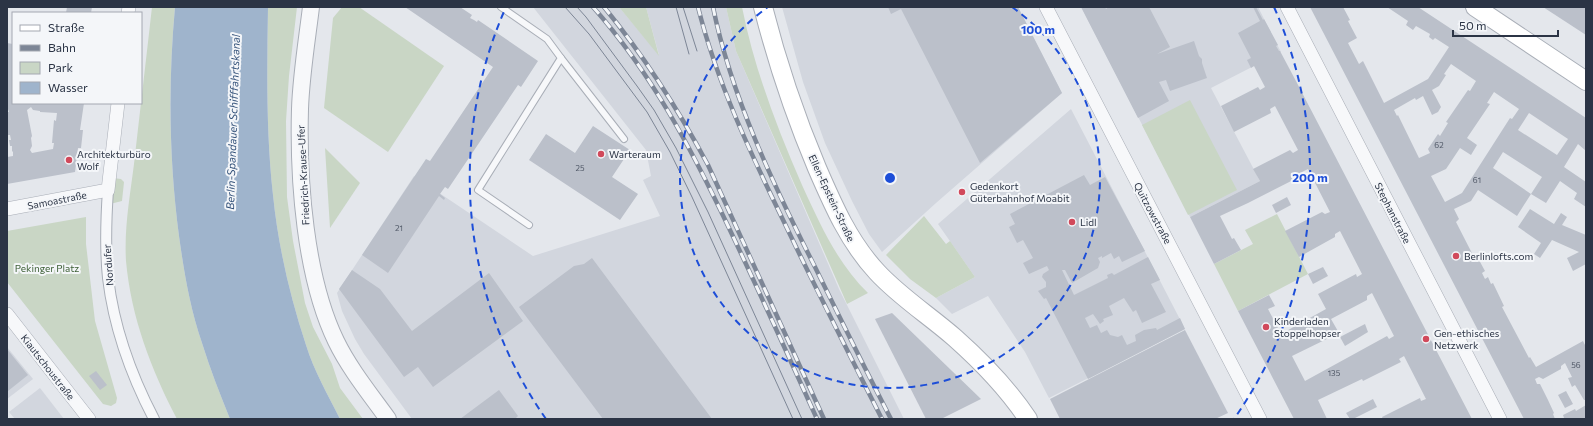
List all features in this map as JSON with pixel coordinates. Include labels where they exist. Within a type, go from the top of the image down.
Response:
[{"type":"main road","name":"Ellen-Epstein-Straße","points":[[763,7],[783,78],[804,137],[828,194],[860,254],[891,286],[955,338],[986,367],[1028,419]]},
{"type":"main road","points":[[1475,7],[1586,81]]},
{"type":"street","name":"Friedrich-Krause-Ufer","points":[[311,7],[300,108],[301,172],[305,225],[314,275],[323,309],[336,340],[347,360],[388,419]]},
{"type":"street","name":"Quitzowstraße","points":[[1046,7],[1260,419]]},
{"type":"street","name":"Stephanstraße","points":[[1287,7],[1500,419]]},
{"type":"street","name":"Nordufer","points":[[118,104],[108,190],[106,240],[111,298],[121,342],[130,369],[142,397],[154,419]]},
{"type":"street","name":"Samoastraße","points":[[7,209],[108,190]]},
{"type":"street","name":"Kiautschoustraße","points":[[7,314],[89,419]]},
{"type":"lane","points":[[501,7],[547,39],[624,139]]},
{"type":"lane","points":[[529,225],[478,190],[562,58]]},
{"type":"shaded area","points":[[533,7],[619,7],[659,55],[646,7],[726,7],[736,51],[839,289],[904,419],[412,419],[364,354],[355,339],[342,311],[337,293],[414,176],[533,256],[660,216],[643,180],[651,176],[646,150]]},
{"type":"shaded area","points":[[782,7],[1018,7],[1062,93],[882,252],[869,234],[825,143],[803,82]]},
{"type":"shaded area","points":[[1081,7],[1258,7],[1281,52],[1211,88],[1260,181],[1190,217]]},
{"type":"shaded area","points":[[1071,109],[1185,329],[1049,398],[1025,352],[988,296],[952,314],[936,298],[975,277],[938,224]]},
{"type":"shaded area","points":[[7,347],[33,379],[7,399]]},
{"type":"shaded area","points":[[40,388],[64,419],[15,419],[9,412]]},
{"type":"green space","points":[[152,7],[175,7],[171,65],[171,150],[179,236],[185,276],[194,317],[208,362],[230,419],[177,419],[151,362],[137,322],[132,302],[126,261],[126,249],[129,200]]},
{"type":"green space","points":[[268,7],[297,7],[289,76],[286,121],[287,197],[293,241],[305,303],[313,327],[332,364],[340,388],[363,419],[340,419],[309,355],[285,271],[275,214],[269,148],[267,77]]},
{"type":"green space","points":[[342,7],[359,7],[444,66],[388,152],[324,108],[333,18]]},
{"type":"green space","points":[[619,7],[646,7],[659,56]]},
{"type":"green space","points":[[726,7],[742,7],[753,53],[767,98],[802,185],[838,256],[868,293],[847,304],[736,51]]},
{"type":"green space","points":[[1190,100],[1237,190],[1188,215],[1142,125]]},
{"type":"green space","points":[[325,148],[360,183],[330,228]]},
{"type":"green space","points":[[113,178],[121,179],[124,182],[122,201],[110,204]]},
{"type":"green space","points":[[1277,214],[1308,274],[1238,311],[1214,264],[1253,244],[1245,230]]},
{"type":"green space","points":[[924,216],[946,244],[950,241],[975,277],[936,298],[910,279],[886,255]]},
{"type":"green space","name":"Pekinger Platz","points":[[86,217],[86,244],[95,321],[117,398],[116,403],[111,406],[103,404],[7,282],[7,231]]},
{"type":"water","name":"Berlin-Spandauer Schifffahrtskanal","points":[[175,7],[268,7],[268,124],[275,214],[281,252],[290,290],[309,355],[340,419],[230,419],[208,362],[194,317],[185,276],[179,236],[171,150],[171,65]]},
{"type":"building","points":[[67,7],[92,7],[91,12],[66,12]]},
{"type":"building","points":[[405,7],[460,7],[472,15],[470,18],[477,22],[478,20],[538,61],[521,87],[518,85],[448,189],[445,187],[440,194],[445,198],[444,200],[439,196],[388,273],[362,255],[426,159],[430,161],[493,67]]},
{"type":"building","points":[[888,7],[1018,7],[1062,93],[980,163],[901,9],[891,14]]},
{"type":"building","points":[[1081,7],[1105,7],[1106,9],[1109,7],[1149,7],[1170,47],[1157,54],[1194,41],[1199,56],[1202,59],[1207,78],[1170,91],[1166,80],[1159,82],[1169,101],[1138,118]]},
{"type":"building","points":[[1253,7],[1256,7],[1263,20],[1264,19],[1278,45],[1276,46],[1297,83],[1472,419],[1383,419],[1382,417],[1420,398],[1421,401],[1426,399],[1404,356],[1399,359],[1401,362],[1363,381],[1362,379],[1318,400],[1327,419],[1294,419],[1238,311],[1269,295],[1275,306],[1268,309],[1281,334],[1326,309],[1318,294],[1356,274],[1357,277],[1362,274],[1340,231],[1335,234],[1335,237],[1299,257],[1285,231],[1322,212],[1325,214],[1330,212],[1308,169],[1302,172],[1303,175],[1220,216],[1232,239],[1234,238],[1241,250],[1214,264],[1190,217],[1260,181],[1253,169],[1290,150],[1293,153],[1298,150],[1275,106],[1270,109],[1271,113],[1234,132],[1221,106],[1258,87],[1260,90],[1265,87],[1254,66],[1251,68],[1247,60],[1251,58],[1238,33],[1260,21]],"holes":[[[1372,293],[1394,336],[1389,339],[1387,336],[1305,381],[1292,356],[1339,333],[1331,319],[1367,300],[1367,296]]]},
{"type":"building","points":[[1310,7],[1343,7],[1350,20],[1348,21],[1357,38],[1348,43],[1359,64],[1363,61],[1384,103],[1428,79],[1449,47],[1435,38],[1433,40],[1429,37],[1430,34],[1416,26],[1413,30],[1406,25],[1408,21],[1387,7],[1418,7],[1586,118],[1586,151],[1578,144],[1564,167],[1586,182],[1586,207],[1574,199],[1577,193],[1560,181],[1546,203],[1531,194],[1517,216],[1478,190],[1471,201],[1454,209],[1459,219],[1456,222],[1476,261],[1479,260],[1485,271],[1482,273],[1485,279],[1488,277],[1491,284],[1493,283],[1504,306],[1502,307],[1529,358],[1530,357],[1536,367],[1583,341],[1586,347],[1586,400],[1584,400],[1575,385],[1572,387],[1568,378],[1572,377],[1565,363],[1561,366],[1561,369],[1543,379],[1539,377],[1535,379],[1537,384],[1540,384],[1548,400],[1555,419],[1524,419]],"holes":[[[1451,64],[1476,81],[1446,122],[1448,123],[1440,136],[1438,134],[1428,149],[1430,153],[1419,158],[1398,115],[1397,116],[1394,110],[1415,98],[1416,100],[1423,96],[1432,115],[1438,112],[1441,107],[1432,90],[1439,86],[1446,75],[1444,74]],[[1494,92],[1519,109],[1512,119],[1510,118],[1462,193],[1445,202],[1431,176],[1446,169],[1460,148],[1471,155],[1477,145],[1467,138],[1490,104],[1487,103]],[[1529,113],[1568,139],[1557,155],[1518,130]],[[1503,152],[1542,177],[1531,194],[1493,168]]]},
{"type":"building","points":[[1543,7],[1586,7],[1586,35]]},
{"type":"building","points":[[7,43],[12,44],[12,104],[84,104],[80,130],[83,130],[81,148],[78,148],[75,172],[7,184],[7,157],[13,156],[12,146],[10,146],[9,140],[11,140],[10,135],[7,135],[7,112],[9,112],[7,106]],"holes":[[[31,107],[33,110],[57,113],[56,121],[54,120],[52,143],[54,143],[53,149],[32,153],[30,150],[32,146],[32,136],[27,110]]]},
{"type":"building","points":[[593,126],[630,150],[612,177],[638,194],[620,220],[529,160],[546,134],[575,153]]},
{"type":"building","points":[[1084,175],[1090,185],[1105,177],[1145,251],[1122,262],[1119,256],[1114,259],[1111,253],[1102,258],[1102,256],[1098,258],[1100,262],[1098,268],[1072,283],[1065,270],[1062,270],[1074,295],[1108,278],[1107,275],[1112,273],[1114,275],[1148,257],[1160,280],[1151,284],[1166,312],[1142,323],[1136,310],[1133,312],[1124,298],[1109,306],[1113,315],[1103,319],[1104,321],[1100,324],[1093,314],[1085,318],[1090,328],[1097,325],[1101,333],[1107,330],[1110,335],[1118,337],[1122,335],[1127,345],[1136,341],[1135,335],[1144,330],[1156,328],[1157,330],[1180,318],[1185,329],[1088,379],[1046,298],[1044,299],[1038,291],[1046,287],[1046,282],[1042,277],[1043,274],[1049,270],[1047,266],[1029,274],[1023,263],[1033,258],[1023,240],[1017,243],[1009,227],[1015,224],[1010,214]]},
{"type":"building","points":[[1287,197],[1291,205],[1276,213],[1272,205]]},
{"type":"building","points":[[1530,209],[1554,224],[1561,213],[1567,217],[1562,225],[1586,235],[1586,264],[1573,271],[1567,258],[1579,252],[1552,240],[1540,258],[1534,254],[1541,243],[1518,227]]},
{"type":"building","points":[[592,258],[712,419],[603,419],[519,307],[574,266],[584,264]]},
{"type":"building","points":[[1323,267],[1328,276],[1313,284],[1308,274]]},
{"type":"building","points":[[352,270],[380,289],[412,331],[489,273],[523,321],[433,387],[418,367],[404,377],[339,289]]},
{"type":"building","points":[[892,313],[981,399],[941,419],[926,419],[875,319]]},
{"type":"building","points":[[1365,324],[1368,332],[1345,346],[1340,337]]},
{"type":"building","points":[[1185,330],[1228,413],[1215,419],[1060,419],[1050,399]]},
{"type":"building","points":[[7,349],[28,375],[8,391],[7,389]]},
{"type":"building","points":[[96,371],[107,385],[100,390],[89,376]]},
{"type":"building","points":[[499,390],[518,416],[515,419],[460,419]]},
{"type":"building","points":[[1566,391],[1573,404],[1565,408],[1558,395]]},
{"type":"building","points":[[1373,399],[1377,407],[1353,419],[1350,419],[1346,413]]},
{"type":"building","points":[[1586,405],[1586,419],[1561,419],[1564,418],[1563,415],[1575,409],[1576,411]]},
{"type":"tram line","points":[[565,7],[589,34],[647,112],[670,152],[793,419]]},
{"type":"tram line","points":[[577,7],[586,17],[654,110],[676,148],[708,212],[802,419]]},
{"type":"tram line","points":[[676,7],[689,54]]},
{"type":"tram line","points":[[683,7],[697,51]]},
{"type":"railway","points":[[593,7],[614,32],[652,85],[685,141],[729,228],[817,419]]},
{"type":"railway","points":[[604,7],[633,44],[660,83],[708,165],[824,419]]},
{"type":"railway","points":[[698,7],[725,91],[748,145],[772,198],[882,419]]},
{"type":"railway","points":[[713,7],[721,40],[742,107],[769,173],[891,419]]},
{"type":"place","name":"Warteraum","points":[[601,154]]},
{"type":"place","name":"Architekturbüro Wolf","points":[[69,160]]},
{"type":"place","name":"Gedenkort Güterbahnhof Moabit","points":[[962,192]]},
{"type":"place","name":"Lidl","points":[[1072,222]]},
{"type":"place","name":"Berlinlofts.com","points":[[1456,256]]},
{"type":"place","name":"Kinderladen Stoppelhopser","points":[[1266,327]]},
{"type":"place","name":"Gen-ethisches Netzwerk","points":[[1426,339]]}]
